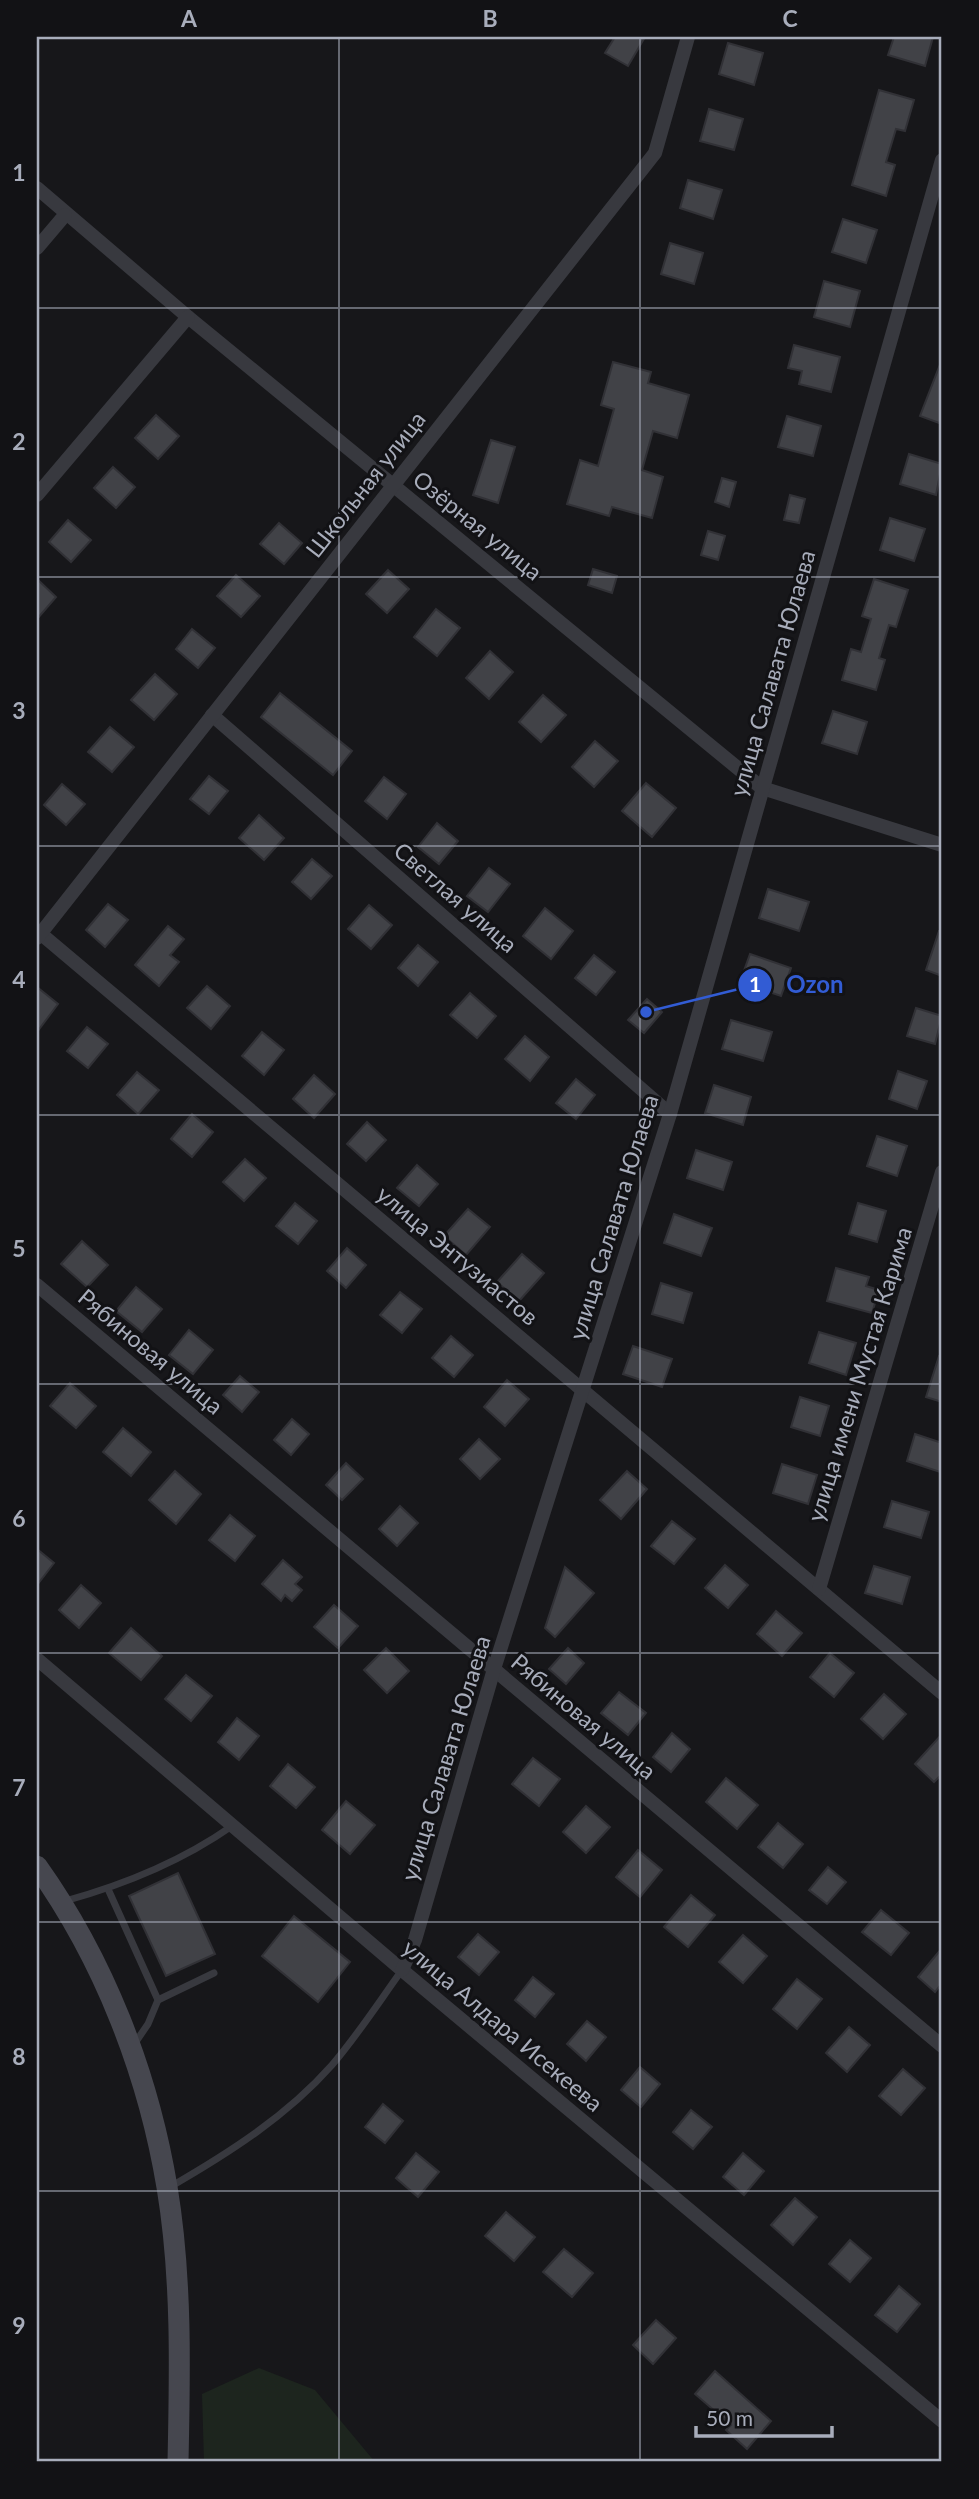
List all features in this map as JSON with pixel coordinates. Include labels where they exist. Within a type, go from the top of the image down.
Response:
[{"type":"street","name":"Школьная улица","points":[[38,935],[655,153],[688,37]]},
{"type":"street","name":"улица Салавата Юлаева","points":[[402,1970],[415,1940],[494,1670],[670,1114],[942,160]]},
{"type":"street","name":"Озёрная улица","points":[[37,188],[65,215],[188,317],[762,788]]},
{"type":"street","points":[[37,247],[65,215]]},
{"type":"street","points":[[37,495],[188,317]]},
{"type":"street","name":"Светлая улица","points":[[212,715],[670,1114]]},
{"type":"street","points":[[762,788],[942,845]]},
{"type":"street","name":"улица Энтузиастов","points":[[38,935],[942,1693]]},
{"type":"street","name":"улица имени Мустая Карима","points":[[819,1589],[942,1172]]},
{"type":"street","name":"Рябиновая улица","points":[[37,1284],[942,2046]]},
{"type":"street","name":"улица Алдара Исекеева","points":[[37,1659],[402,1970],[942,2421]]},
{"type":"street","points":[[37,1866],[61,1902],[99,1971],[131,2050],[155,2130],[167,2188],[175,2251],[178,2462]]},
{"type":"lane","points":[[61,1902],[108,1889],[205,1845],[233,1825]]},
{"type":"lane","points":[[108,1889],[158,2000]]},
{"type":"lane","name":"улица Салавата Юлаева","points":[[167,2188],[214,2163],[271,2122],[310,2088],[333,2064],[402,1970]]},
{"type":"lane","points":[[131,2050],[148,2024],[158,2000],[214,1973]]},
{"type":"shaded area","points":[[259,2368],[315,2390],[375,2462],[204,2462],[202,2394]]},
{"type":"building","points":[[615,37],[645,37],[628,66],[605,53]]},
{"type":"building","points":[[894,37],[933,37],[925,66],[888,55]]},
{"type":"building","points":[[728,43],[763,53],[754,85],[719,74]]},
{"type":"building","points":[[879,90],[914,100],[905,131],[896,129],[886,162],[895,165],[886,196],[852,185]]},
{"type":"building","points":[[709,109],[743,119],[734,150],[700,141]]},
{"type":"building","points":[[688,180],[722,190],[713,219],[680,208]]},
{"type":"building","points":[[843,219],[877,230],[866,263],[832,252]]},
{"type":"building","points":[[670,243],[703,253],[694,284],[661,274]]},
{"type":"building","points":[[824,281],[860,291],[850,327],[814,317]]},
{"type":"building","points":[[794,345],[840,357],[831,392],[799,384],[802,371],[788,368]]},
{"type":"building","points":[[613,362],[651,372],[648,383],[689,395],[677,438],[653,431],[642,470],[663,477],[652,518],[612,507],[609,516],[567,504],[580,460],[598,466],[614,409],[601,405]]},
{"type":"building","points":[[942,362],[942,424],[920,416]]},
{"type":"building","points":[[156,415],[179,436],[158,459],[135,438]]},
{"type":"building","points":[[787,416],[821,426],[813,456],[778,447]]},
{"type":"building","points":[[491,440],[515,447],[498,503],[473,495]]},
{"type":"building","points":[[909,454],[942,464],[936,495],[900,484]]},
{"type":"building","points":[[113,467],[135,487],[116,508],[94,488]]},
{"type":"building","points":[[722,478],[736,482],[729,507],[715,502]]},
{"type":"building","points":[[790,495],[805,499],[799,523],[784,520]]},
{"type":"building","points":[[890,518],[925,529],[914,561],[880,550]]},
{"type":"building","points":[[68,520],[91,540],[71,562],[49,542]]},
{"type":"building","points":[[279,523],[302,543],[284,564],[260,544]]},
{"type":"building","points":[[708,531],[725,536],[718,560],[701,555]]},
{"type":"building","points":[[593,569],[617,576],[612,593],[588,585]]},
{"type":"building","points":[[388,570],[409,589],[387,613],[366,594]]},
{"type":"building","points":[[236,575],[260,596],[241,617],[217,596]]},
{"type":"building","points":[[37,579],[56,597],[37,619]]},
{"type":"building","points":[[874,579],[908,590],[896,627],[889,625],[879,658],[885,660],[876,690],[842,680],[851,649],[861,652],[871,619],[862,616]]},
{"type":"building","points":[[436,609],[460,628],[437,656],[414,637]]},
{"type":"building","points":[[192,629],[215,648],[198,668],[176,649]]},
{"type":"building","points":[[490,651],[513,672],[489,699],[466,678]]},
{"type":"building","points":[[155,674],[177,694],[154,720],[131,700]]},
{"type":"building","points":[[280,693],[352,751],[333,775],[261,717]]},
{"type":"building","points":[[543,695],[566,715],[541,742],[519,722]]},
{"type":"building","points":[[833,711],[867,722],[857,754],[822,743]]},
{"type":"building","points":[[110,727],[134,747],[112,772],[88,752]]},
{"type":"building","points":[[595,741],[618,761],[594,787],[572,767]]},
{"type":"building","points":[[209,776],[228,791],[209,814],[190,799]]},
{"type":"building","points":[[384,777],[406,794],[387,819],[365,801]]},
{"type":"building","points":[[646,783],[676,808],[652,837],[622,811]]},
{"type":"building","points":[[62,784],[85,804],[66,825],[44,805]]},
{"type":"building","points":[[259,815],[284,838],[264,860],[239,838]]},
{"type":"building","points":[[437,823],[458,841],[439,864],[418,847]]},
{"type":"building","points":[[312,859],[332,876],[311,899],[292,882]]},
{"type":"building","points":[[489,868],[510,884],[488,912],[467,896]]},
{"type":"building","points":[[768,889],[809,902],[799,931],[759,918]]},
{"type":"building","points":[[108,904],[128,920],[105,947],[86,930]]},
{"type":"building","points":[[369,905],[392,925],[371,949],[348,929]]},
{"type":"building","points":[[545,908],[573,931],[551,959],[523,936]]},
{"type":"building","points":[[168,926],[184,939],[170,955],[179,962],[159,986],[135,965]]},
{"type":"building","points":[[939,931],[942,931],[942,976],[926,970]]},
{"type":"building","points":[[418,945],[438,962],[418,986],[398,968]]},
{"type":"building","points":[[750,954],[791,968],[781,996],[740,982]]},
{"type":"building","points":[[594,955],[615,972],[596,995],[575,978]]},
{"type":"building","points":[[207,986],[230,1006],[211,1029],[187,1008]]},
{"type":"building","points":[[37,987],[58,1004],[37,1032]]},
{"type":"building","points":[[470,993],[496,1016],[477,1038],[450,1015]]},
{"type":"building","points":[[647,999],[662,1012],[644,1033],[628,1020]]},
{"type":"building","points":[[916,1008],[942,1016],[935,1044],[907,1036]]},
{"type":"building","points":[[731,1020],[772,1032],[763,1061],[722,1049]]},
{"type":"building","points":[[87,1027],[108,1044],[88,1068],[67,1051]]},
{"type":"building","points":[[262,1032],[284,1050],[264,1075],[242,1056]]},
{"type":"building","points":[[525,1036],[549,1057],[530,1081],[505,1059]]},
{"type":"building","points":[[898,1071],[927,1081],[917,1109],[889,1099]]},
{"type":"building","points":[[137,1072],[159,1090],[138,1114],[117,1095]]},
{"type":"building","points":[[314,1075],[335,1094],[314,1118],[293,1099]]},
{"type":"building","points":[[576,1079],[595,1095],[576,1119],[556,1103]]},
{"type":"building","points":[[714,1085],[751,1097],[743,1125],[705,1113]]},
{"type":"building","points":[[192,1114],[213,1132],[192,1157],[171,1139]]},
{"type":"building","points":[[367,1122],[386,1140],[366,1161],[347,1144]]},
{"type":"building","points":[[877,1136],[907,1146],[897,1176],[867,1166]]},
{"type":"building","points":[[696,1150],[732,1162],[723,1190],[687,1178]]},
{"type":"building","points":[[245,1159],[266,1178],[244,1201],[223,1182]]},
{"type":"building","points":[[417,1165],[438,1184],[419,1206],[397,1188]]},
{"type":"building","points":[[295,1203],[317,1221],[298,1244],[276,1226]]},
{"type":"building","points":[[858,1203],[886,1211],[877,1242],[849,1234]]},
{"type":"building","points":[[468,1209],[490,1227],[466,1255],[444,1236]]},
{"type":"building","points":[[674,1214],[712,1228],[701,1256],[664,1243]]},
{"type":"building","points":[[82,1241],[108,1265],[87,1287],[61,1264]]},
{"type":"building","points":[[347,1248],[366,1265],[346,1288],[327,1271]]},
{"type":"building","points":[[522,1254],[544,1273],[519,1301],[497,1282]]},
{"type":"building","points":[[836,1268],[869,1277],[866,1286],[879,1290],[872,1313],[827,1301]]},
{"type":"building","points":[[661,1283],[692,1293],[683,1323],[652,1314]]},
{"type":"building","points":[[136,1287],[162,1309],[142,1332],[116,1311]]},
{"type":"building","points":[[400,1292],[422,1309],[402,1333],[380,1315]]},
{"type":"building","points":[[189,1330],[213,1350],[193,1374],[169,1355]]},
{"type":"building","points":[[819,1332],[856,1343],[846,1375],[809,1363]]},
{"type":"building","points":[[451,1336],[473,1355],[454,1377],[432,1358]]},
{"type":"building","points":[[633,1346],[672,1359],[662,1387],[623,1374]]},
{"type":"building","points":[[939,1356],[942,1357],[942,1402],[926,1397]]},
{"type":"building","points":[[240,1376],[259,1392],[242,1412],[223,1395]]},
{"type":"building","points":[[507,1380],[529,1399],[505,1426],[484,1407]]},
{"type":"building","points":[[70,1383],[96,1406],[76,1428],[50,1406]]},
{"type":"building","points":[[800,1397],[829,1406],[820,1436],[791,1427]]},
{"type":"building","points":[[292,1419],[309,1434],[291,1455],[274,1440]]},
{"type":"building","points":[[123,1428],[151,1452],[131,1476],[103,1452]]},
{"type":"building","points":[[915,1434],[942,1443],[940,1472],[907,1461]]},
{"type":"building","points":[[479,1439],[500,1459],[480,1479],[460,1459]]},
{"type":"building","points":[[346,1463],[363,1479],[342,1500],[326,1485]]},
{"type":"building","points":[[782,1464],[817,1475],[808,1504],[773,1493]]},
{"type":"building","points":[[175,1471],[201,1494],[176,1524],[149,1500]]},
{"type":"building","points":[[627,1471],[647,1489],[621,1519],[600,1500]]},
{"type":"building","points":[[892,1501],[929,1512],[921,1538],[884,1527]]},
{"type":"building","points":[[400,1506],[418,1523],[397,1546],[379,1529]]},
{"type":"building","points":[[230,1515],[255,1536],[235,1561],[209,1540]]},
{"type":"building","points":[[672,1521],[695,1539],[674,1564],[651,1546]]},
{"type":"building","points":[[37,1549],[54,1563],[37,1585]]},
{"type":"building","points":[[283,1560],[302,1577],[295,1584],[302,1590],[292,1601],[285,1595],[281,1601],[262,1584]]},
{"type":"building","points":[[725,1565],[748,1585],[728,1608],[705,1588]]},
{"type":"building","points":[[874,1566],[910,1577],[902,1604],[865,1593]]},
{"type":"building","points":[[565,1567],[594,1593],[555,1637],[545,1628]]},
{"type":"building","points":[[81,1585],[101,1603],[79,1628],[59,1610]]},
{"type":"building","points":[[334,1605],[358,1626],[338,1648],[314,1627]]},
{"type":"building","points":[[776,1611],[802,1633],[782,1656],[757,1634]]},
{"type":"building","points":[[131,1628],[162,1656],[141,1680],[109,1653]]},
{"type":"building","points":[[386,1648],[409,1671],[387,1693],[364,1670]]},
{"type":"building","points":[[568,1648],[584,1663],[566,1684],[549,1669]]},
{"type":"building","points":[[830,1653],[854,1673],[834,1697],[810,1677]]},
{"type":"building","points":[[186,1675],[212,1696],[191,1721],[165,1699]]},
{"type":"building","points":[[619,1692],[646,1713],[628,1735],[601,1713]]},
{"type":"building","points":[[884,1694],[906,1714],[883,1739],[861,1719]]},
{"type":"building","points":[[237,1718],[259,1736],[239,1760],[218,1742]]},
{"type":"building","points":[[672,1733],[690,1749],[671,1772],[653,1757]]},
{"type":"building","points":[[942,1734],[942,1774],[934,1782],[915,1764]]},
{"type":"building","points":[[533,1758],[560,1779],[539,1806],[512,1784]]},
{"type":"building","points":[[288,1764],[315,1787],[296,1808],[270,1786]]},
{"type":"building","points":[[726,1778],[758,1805],[737,1829],[706,1802]]},
{"type":"building","points":[[346,1801],[375,1825],[350,1854],[322,1830]]},
{"type":"building","points":[[586,1806],[610,1827],[586,1853],[563,1832]]},
{"type":"building","points":[[778,1823],[803,1844],[783,1868],[758,1847]]},
{"type":"building","points":[[638,1850],[662,1870],[640,1897],[616,1877]]},
{"type":"building","points":[[828,1867],[846,1882],[827,1904],[809,1890]]},
{"type":"building","points":[[178,1873],[215,1954],[166,1976],[129,1896]]},
{"type":"building","points":[[691,1895],[715,1915],[688,1947],[664,1927]]},
{"type":"building","points":[[881,1910],[909,1933],[891,1955],[862,1932]]},
{"type":"building","points":[[294,1916],[350,1962],[318,2002],[262,1956]]},
{"type":"building","points":[[478,1934],[499,1952],[479,1975],[458,1957]]},
{"type":"building","points":[[743,1935],[767,1956],[743,1983],[719,1962]]},
{"type":"building","points":[[942,1948],[942,1983],[935,1992],[918,1977]]},
{"type":"building","points":[[533,1977],[554,1994],[535,2017],[515,2000]]},
{"type":"building","points":[[797,1979],[822,1999],[797,2029],[773,2009]]},
{"type":"building","points":[[587,2021],[606,2037],[586,2061],[567,2044]]},
{"type":"building","points":[[849,2027],[870,2045],[847,2072],[826,2053]]},
{"type":"building","points":[[640,2067],[660,2084],[641,2107],[621,2090]]},
{"type":"building","points":[[903,2069],[925,2088],[901,2115],[879,2096]]},
{"type":"building","points":[[383,2104],[403,2121],[385,2143],[365,2127]]},
{"type":"building","points":[[691,2110],[712,2127],[693,2149],[673,2132]]},
{"type":"building","points":[[416,2153],[439,2172],[418,2197],[396,2178]]},
{"type":"building","points":[[743,2153],[764,2171],[744,2195],[723,2177]]},
{"type":"building","points":[[795,2198],[817,2217],[793,2245],[771,2225]]},
{"type":"building","points":[[506,2212],[535,2237],[514,2261],[485,2236]]},
{"type":"building","points":[[850,2240],[871,2258],[850,2282],[829,2264]]},
{"type":"building","points":[[564,2249],[593,2273],[572,2297],[543,2272]]},
{"type":"building","points":[[899,2286],[920,2304],[897,2332],[875,2315]]},
{"type":"building","points":[[656,2320],[676,2338],[653,2364],[633,2345]]},
{"type":"building","points":[[715,2371],[771,2421],[747,2449],[726,2430],[731,2425],[695,2394]]},
{"type":"place","name":"Ozon","points":[[646,1012]]}]
